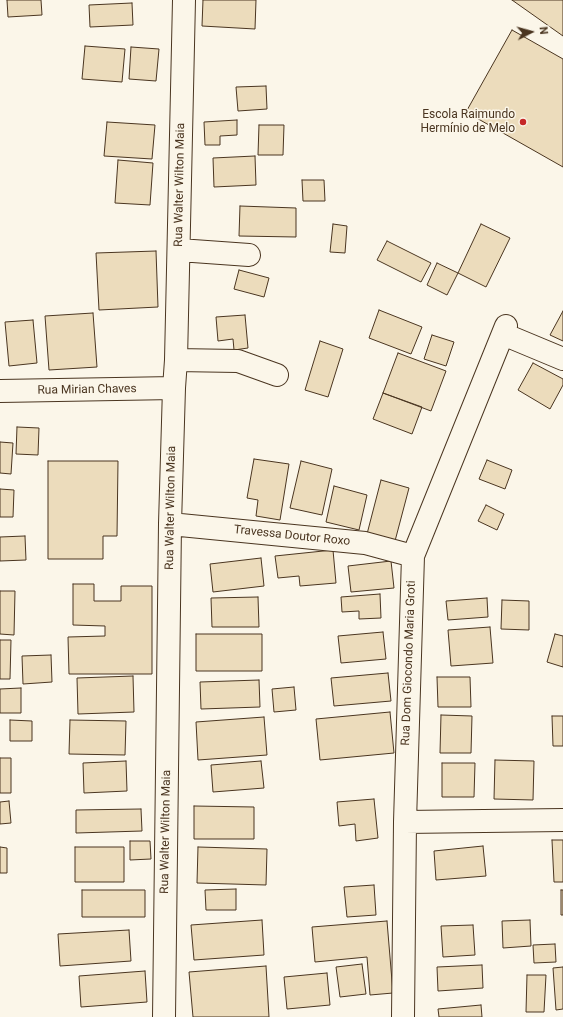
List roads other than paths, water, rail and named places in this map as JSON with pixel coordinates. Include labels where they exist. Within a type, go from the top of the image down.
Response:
[{"type":"street","name":"Rua Walter Wilton Maia","points":[[164,1017],[170,524],[179,250],[184,0]]},
{"type":"street","points":[[179,250],[249,255]]},
{"type":"street","name":"Rua Dom Giocondo Maria Groti","points":[[403,1017],[405,822],[413,556],[504,330],[563,359]]},
{"type":"street","points":[[176,360],[238,361],[277,375]]},
{"type":"street","name":"Rua Mirian Chaves","points":[[0,391],[174,388]]},
{"type":"street","name":"Travessa Doutor Roxo","points":[[170,524],[365,543],[413,556]]},
{"type":"street","points":[[405,822],[563,820]]},
{"type":"place","name":"Escola Raimundo Hermínio de Melo","points":[[523,122]]}]
